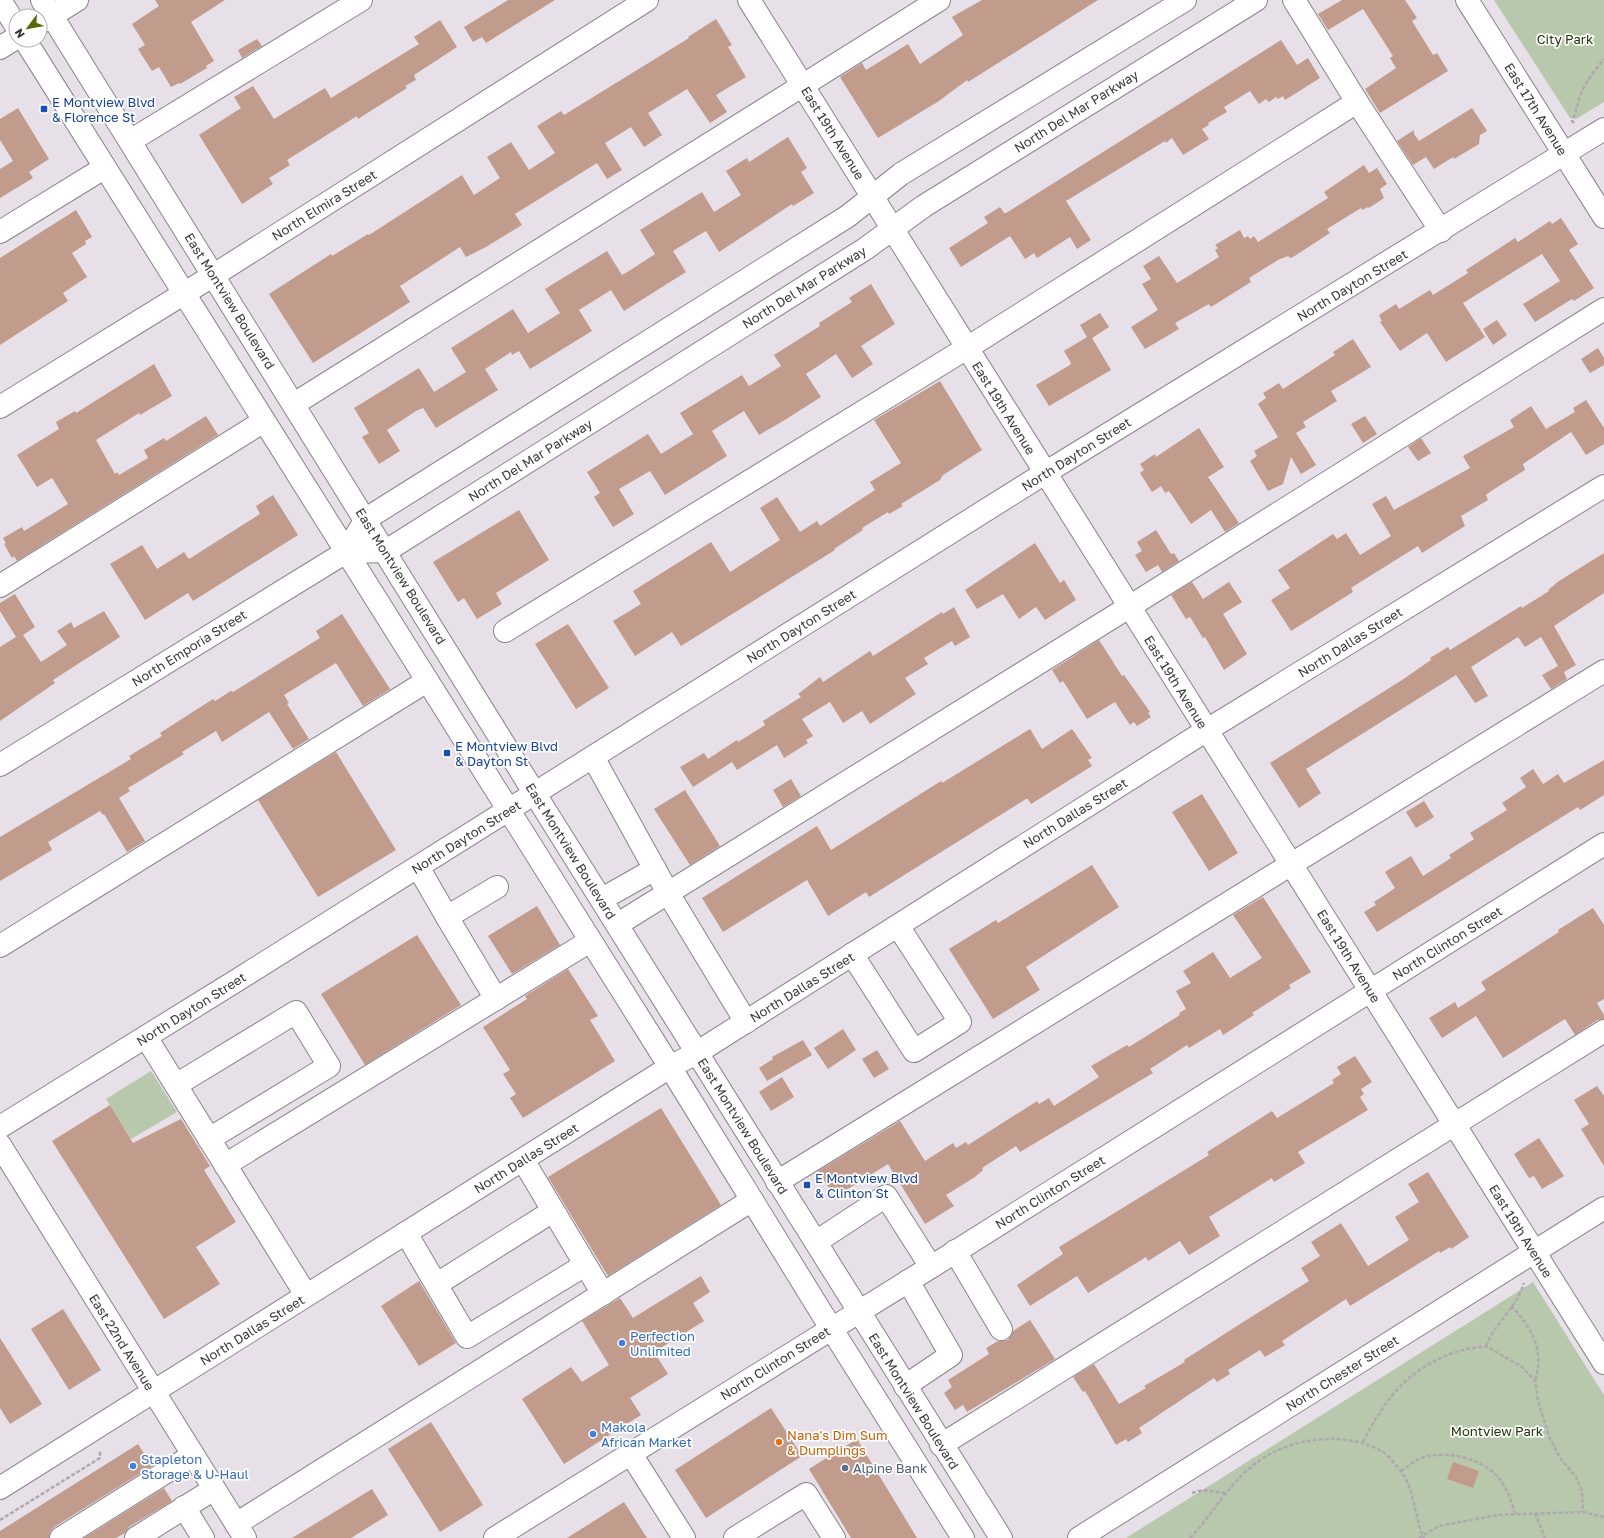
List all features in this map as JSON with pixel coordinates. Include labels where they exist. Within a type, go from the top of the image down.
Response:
[{"type":"street","points":[[0,0],[8,13]]},
{"type":"street","points":[[48,12],[77,0]]},
{"type":"street","points":[[130,141],[361,0]]},
{"type":"street","name":"North Elmira Street","points":[[0,407],[214,275],[647,0]]},
{"type":"street","name":"East 19th Avenue","points":[[750,0],[1604,1363]]},
{"type":"street","points":[[294,404],[939,0]]},
{"type":"street","points":[[366,519],[848,216],[901,174],[1185,0]]},
{"type":"street","name":"North Del Mar Parkway","points":[[386,551],[865,249],[924,206],[1256,0]]},
{"type":"street","points":[[1294,0],[1357,102],[1441,231]]},
{"type":"street","name":"East 17th Avenue","points":[[1468,0],[1604,217]]},
{"type":"street","name":"East Montview Boulevard","points":[[48,18],[130,141],[214,275],[535,794],[618,924],[858,1312],[1001,1538]]},
{"type":"street","points":[[30,48],[963,1538]]},
{"type":"street","points":[[505,632],[967,348],[1357,102]]},
{"type":"street","name":"North Dayton Street","points":[[0,1127],[535,794],[1045,473],[1441,231],[1604,129]]},
{"type":"street","points":[[0,232],[104,168]]},
{"type":"street","points":[[618,924],[1129,607],[1604,309]]},
{"type":"street","points":[[0,586],[264,422]]},
{"type":"street","name":"North Dallas Street","points":[[0,1488],[306,1295],[746,1022],[1207,730],[1604,486]]},
{"type":"street","name":"North Emporia Street","points":[[0,765],[346,552],[366,519]]},
{"type":"street","points":[[346,552],[386,551]]},
{"type":"street","points":[[778,1182],[1604,671]]},
{"type":"street","points":[[0,946],[426,681]]},
{"type":"street","points":[[593,757],[668,894],[746,1022]]},
{"type":"street","name":"North Clinton Street","points":[[495,1538],[931,1268],[955,1251],[1604,844]]},
{"type":"street","points":[[418,867],[496,999]]},
{"type":"street","points":[[602,899],[655,869]]},
{"type":"street","points":[[447,917],[497,887]]},
{"type":"street","points":[[852,954],[914,1051],[960,1022],[898,926]]},
{"type":"street","points":[[225,1165],[590,941]]},
{"type":"street","points":[[176,1085],[296,1012],[329,1066],[209,1139]]},
{"type":"street","points":[[941,1444],[1604,1031]]},
{"type":"street","points":[[146,1037],[306,1295]]},
{"type":"street","name":"East 22nd Avenue","points":[[0,1145],[241,1531]]},
{"type":"street","points":[[523,1160],[603,1294]]},
{"type":"street","points":[[816,1242],[886,1196],[931,1268]]},
{"type":"street","points":[[241,1531],[603,1294],[752,1200]]},
{"type":"street","name":"North Chester Street","points":[[1079,1538],[1604,1208]]},
{"type":"street","points":[[437,1284],[553,1211]]},
{"type":"street","points":[[406,1233],[468,1337],[585,1265]]},
{"type":"street","points":[[955,1251],[1001,1328]]},
{"type":"street","points":[[905,1386],[951,1355],[908,1281]]},
{"type":"street","points":[[630,1454],[684,1538]]},
{"type":"street","points":[[61,1538],[193,1455]]},
{"type":"street","points":[[136,1538],[214,1489]]},
{"type":"street","points":[[735,1538],[806,1494],[834,1538]]},
{"type":"street","points":[[184,1507],[203,1538]]},
{"type":"path","points":[[1585,141],[1572,121],[1577,111],[1580,97],[1589,79],[1604,59]]},
{"type":"path","points":[[1486,1346],[1490,1336],[1523,1286],[1534,1252]]},
{"type":"path","points":[[1511,1306],[1522,1317],[1536,1340],[1539,1357],[1538,1374],[1535,1381],[1538,1401],[1550,1439],[1561,1459],[1576,1477],[1582,1491],[1583,1512]]},
{"type":"path","points":[[1362,1442],[1391,1394],[1413,1375],[1453,1353],[1486,1346],[1522,1367],[1535,1381]]},
{"type":"path","points":[[1190,1538],[1225,1493],[1256,1463],[1291,1446],[1326,1438],[1362,1442],[1384,1453],[1401,1471],[1409,1487],[1424,1537]]},
{"type":"path","points":[[0,1520],[100,1458],[99,1449]]},
{"type":"path","points":[[1401,1471],[1419,1460],[1432,1455],[1450,1455],[1469,1459],[1490,1470],[1499,1478],[1510,1498],[1515,1514]]},
{"type":"path","points":[[1189,1494],[1202,1490],[1225,1493]]},
{"type":"path","points":[[1419,1538],[1424,1537],[1439,1526],[1498,1515],[1583,1512],[1604,1517]]},
{"type":"path","points":[[1535,1513],[1545,1538]]},
{"type":"green space","name":"City Park","points":[[1494,0],[1604,0],[1604,102],[1576,119],[1570,118]]},
{"type":"green space","points":[[151,1071],[177,1112],[131,1139],[106,1099]]},
{"type":"green space","name":"Montview Park","points":[[1533,1282],[1604,1395],[1604,1538],[1126,1538]]},
{"type":"building","points":[[155,0],[225,0],[191,22],[214,61],[206,66],[207,68],[180,84],[179,83],[171,87],[159,67],[152,71],[138,49],[145,45],[132,24],[159,6]]},
{"type":"building","points":[[508,0],[555,0],[486,43],[482,37],[473,42],[464,27]]},
{"type":"building","points":[[982,0],[1098,0],[968,82],[967,80],[939,101],[878,138],[840,77],[862,63],[866,70],[908,44],[920,64],[963,35],[952,17]]},
{"type":"building","points":[[1342,0],[1405,0],[1417,18],[1412,21],[1433,55],[1437,53],[1448,71],[1380,113],[1365,89],[1396,68],[1390,58],[1393,56],[1363,9],[1328,30],[1318,14]]},
{"type":"building","points":[[716,19],[732,45],[728,47],[746,77],[716,95],[727,112],[710,123],[687,89],[648,113],[662,135],[644,147],[631,127],[605,143],[622,170],[607,179],[597,163],[515,214],[522,225],[486,247],[466,257],[460,247],[400,286],[410,302],[313,363],[269,294],[331,254],[332,256],[368,234],[369,235],[462,175],[474,195],[500,178],[487,157],[511,142],[529,170],[555,153],[537,126],[561,111],[564,115],[689,38],[688,37]]},
{"type":"building","points":[[440,20],[457,47],[414,75],[416,80],[405,86],[407,88],[358,119],[357,116],[287,160],[290,165],[269,178],[273,184],[242,204],[199,135],[241,108],[234,97],[253,86],[274,119],[325,88],[331,98],[419,44],[414,37]]},
{"type":"building","points":[[257,39],[262,46],[242,58],[238,50]]},
{"type":"building","points":[[1281,40],[1297,65],[1308,58],[1320,78],[1285,100],[1283,96],[1278,99],[1276,97],[1269,102],[1266,99],[1259,104],[1250,91],[1224,107],[1227,112],[1208,123],[1209,125],[1202,129],[1209,139],[1183,155],[1172,138],[1166,143],[1165,141],[1066,201],[1091,240],[1077,249],[1070,237],[1037,258],[1034,253],[1025,259],[1010,236],[961,267],[949,248],[988,223],[984,217],[1000,207],[1004,213],[1006,213]]},
{"type":"building","points":[[18,108],[49,159],[29,172],[33,178],[0,198],[0,169],[13,161],[0,140],[0,119]]},
{"type":"building","points":[[1472,108],[1487,131],[1480,135],[1479,144],[1454,159],[1453,157],[1434,169],[1426,157],[1413,165],[1397,141],[1414,130],[1414,134],[1419,141]]},
{"type":"building","points":[[788,137],[807,168],[801,172],[814,193],[793,206],[792,204],[719,252],[706,231],[673,251],[686,272],[624,311],[611,290],[579,310],[592,331],[530,369],[519,351],[512,355],[511,352],[485,369],[498,390],[436,428],[423,408],[416,411],[387,430],[400,451],[379,464],[362,437],[369,433],[354,408],[419,368],[434,392],[466,372],[451,348],[513,309],[528,333],[560,313],[545,289],[607,251],[622,275],[629,271],[655,254],[640,230],[702,192],[714,212],[741,195],[726,171],[747,158],[749,162]]},
{"type":"building","points":[[1364,165],[1369,173],[1377,168],[1387,184],[1380,189],[1384,198],[1369,208],[1368,207],[1362,210],[1361,208],[1327,229],[1330,233],[1293,257],[1290,258],[1288,256],[1278,260],[1249,278],[1251,282],[1211,307],[1209,304],[1175,323],[1179,329],[1145,349],[1131,327],[1158,310],[1142,284],[1151,279],[1143,266],[1159,256],[1177,283],[1219,257],[1215,250],[1218,248],[1215,245],[1240,230],[1244,238],[1248,236],[1250,239],[1254,236],[1258,242],[1328,198],[1324,192]]},
{"type":"building","points":[[76,210],[92,237],[85,241],[86,244],[72,253],[87,277],[63,293],[68,301],[0,345],[0,258]]},
{"type":"building","points":[[1561,218],[1578,244],[1569,250],[1594,288],[1574,301],[1572,299],[1535,322],[1523,304],[1560,281],[1542,254],[1463,303],[1485,337],[1446,362],[1427,333],[1400,351],[1380,322],[1382,321],[1379,315],[1396,304],[1399,309],[1430,290],[1433,295],[1468,273],[1466,270],[1515,238],[1518,242],[1550,221],[1552,224]]},
{"type":"building","points":[[871,284],[895,324],[861,346],[873,364],[852,378],[836,354],[806,374],[821,397],[783,421],[759,435],[744,411],[718,427],[712,431],[727,456],[665,495],[650,471],[619,489],[634,514],[613,527],[594,497],[600,493],[587,472],[648,434],[661,454],[693,434],[680,413],[742,375],[749,386],[781,366],[774,355],[820,326],[819,323],[852,302],[849,298]]},
{"type":"building","points":[[1100,313],[1109,327],[1092,338],[1111,370],[1049,406],[1036,385],[1070,365],[1071,363],[1064,351],[1087,337],[1080,325]]},
{"type":"building","points":[[1497,320],[1507,335],[1493,345],[1483,329]]},
{"type":"building","points":[[1353,339],[1371,367],[1331,391],[1337,401],[1303,422],[1306,427],[1296,433],[1316,465],[1301,474],[1291,457],[1283,484],[1268,491],[1250,461],[1257,456],[1254,451],[1278,437],[1258,404],[1266,398],[1263,393],[1279,383],[1283,389],[1335,355],[1333,352]]},
{"type":"building","points":[[1598,348],[1604,358],[1604,365],[1590,373],[1581,359]]},
{"type":"building","points":[[154,364],[172,396],[140,415],[139,413],[96,440],[115,474],[117,472],[119,475],[148,458],[144,450],[164,438],[166,441],[206,416],[218,435],[17,561],[14,556],[12,558],[4,544],[6,543],[3,538],[22,527],[24,531],[68,504],[52,478],[37,487],[17,455],[59,429],[56,422],[75,411],[76,413]]},
{"type":"building","points":[[940,381],[982,450],[943,475],[940,480],[901,504],[903,506],[889,514],[888,512],[862,528],[863,530],[834,549],[835,550],[681,646],[672,632],[635,656],[613,621],[641,604],[633,591],[711,542],[730,572],[780,540],[760,508],[777,497],[800,532],[817,521],[820,526],[875,490],[870,482],[901,463],[874,420]]},
{"type":"building","points":[[1586,400],[1604,428],[1604,444],[1586,455],[1571,432],[1523,464],[1525,470],[1491,491],[1486,495],[1488,500],[1461,516],[1465,526],[1422,553],[1418,546],[1351,588],[1353,592],[1291,631],[1271,600],[1290,588],[1278,570],[1333,534],[1337,539],[1346,533],[1360,555],[1391,536],[1372,504],[1386,496],[1394,510],[1470,468],[1463,456],[1514,427],[1510,420],[1531,406],[1546,429],[1575,412],[1573,408]]},
{"type":"building","points":[[1365,416],[1377,434],[1363,443],[1351,424]]},
{"type":"building","points":[[1199,428],[1224,467],[1208,477],[1239,523],[1225,532],[1211,510],[1191,524],[1169,491],[1165,493],[1161,486],[1152,492],[1140,473],[1144,470],[1140,464],[1155,454],[1156,457]]},
{"type":"building","points":[[1421,438],[1431,453],[1418,461],[1408,447]]},
{"type":"building","points":[[273,495],[298,535],[193,601],[188,593],[145,620],[110,564],[142,545],[157,569],[184,552],[189,559],[260,514],[256,506]]},
{"type":"building","points":[[519,510],[549,560],[496,593],[502,604],[477,619],[464,598],[458,602],[433,562]]},
{"type":"building","points":[[1156,530],[1171,554],[1174,553],[1179,561],[1162,572],[1158,565],[1146,572],[1135,555],[1142,551],[1137,542]]},
{"type":"building","points":[[1035,543],[1060,583],[1064,580],[1076,600],[1045,620],[1036,607],[1019,619],[1003,594],[977,609],[965,590]]},
{"type":"building","points":[[1604,553],[1604,593],[1554,626],[1576,665],[1564,672],[1567,679],[1551,689],[1542,675],[1558,666],[1541,637],[1525,647],[1518,637],[1471,667],[1488,696],[1475,703],[1456,675],[1306,769],[1321,793],[1299,808],[1270,763],[1402,680],[1431,660],[1430,658],[1448,647],[1450,650],[1521,606],[1522,608],[1549,591],[1548,590],[1559,581]]},
{"type":"building","points":[[1192,582],[1203,599],[1229,582],[1242,602],[1223,614],[1247,654],[1224,670],[1205,637],[1203,638],[1190,617],[1186,619],[1171,595]]},
{"type":"building","points":[[15,594],[35,627],[23,635],[41,662],[67,645],[57,631],[71,622],[74,628],[104,611],[120,637],[53,680],[55,683],[0,721],[0,647],[16,637],[0,611],[0,603]]},
{"type":"building","points":[[954,607],[970,637],[955,646],[952,641],[924,658],[928,664],[905,678],[916,694],[870,724],[862,711],[843,723],[830,702],[802,719],[813,736],[806,740],[808,743],[784,758],[777,745],[737,770],[732,762],[693,787],[680,767],[704,753],[708,759],[737,740],[738,742],[765,725],[763,721],[801,697],[798,694],[820,677],[823,682],[870,651],[873,656],[942,612],[943,614]]},
{"type":"building","points":[[342,614],[390,689],[363,706],[336,663],[284,695],[289,703],[287,704],[309,739],[293,749],[269,712],[222,742],[216,731],[182,752],[184,754],[128,788],[130,791],[119,798],[145,841],[127,852],[104,814],[103,815],[100,811],[48,842],[52,850],[0,881],[0,837],[131,759],[129,756],[162,736],[160,733],[213,699],[215,701],[231,691],[233,692],[320,638],[316,631]]},
{"type":"building","points":[[568,624],[609,688],[576,709],[535,644]]},
{"type":"building","points":[[1099,640],[1122,676],[1124,675],[1150,712],[1148,713],[1151,717],[1137,726],[1134,722],[1130,725],[1115,702],[1087,719],[1063,681],[1060,683],[1052,670]]},
{"type":"building","points":[[1030,729],[1042,749],[1072,729],[1092,758],[1088,760],[1092,766],[1031,804],[1028,799],[1026,799],[869,897],[866,892],[828,916],[807,880],[723,932],[702,898],[817,826],[831,850],[941,781],[942,783]]},
{"type":"building","points":[[336,752],[396,850],[318,897],[258,800]]},
{"type":"building","points":[[1604,760],[1604,795],[1580,810],[1578,807],[1377,932],[1364,912],[1376,905],[1374,902],[1395,888],[1385,872],[1411,856],[1423,876],[1451,858],[1449,855],[1474,839],[1470,833],[1507,810],[1502,803],[1526,787],[1520,778],[1533,769],[1543,784],[1558,774],[1564,783]]},
{"type":"building","points":[[791,779],[801,796],[783,807],[773,790]]},
{"type":"building","points":[[685,790],[720,846],[690,865],[654,809]]},
{"type":"building","points":[[1202,794],[1238,853],[1209,871],[1172,812]]},
{"type":"building","points":[[1424,801],[1434,817],[1416,828],[1406,812]]},
{"type":"building","points":[[1092,865],[1119,907],[1026,967],[1040,990],[993,1019],[949,949],[996,920],[998,923]]},
{"type":"building","points":[[1263,897],[1311,972],[1289,985],[1291,988],[1252,1013],[1254,1015],[1223,1035],[1220,1029],[1189,1048],[1187,1045],[1150,1069],[1153,1073],[1020,1152],[1016,1146],[982,1168],[983,1170],[975,1177],[946,1195],[954,1206],[925,1224],[888,1164],[835,1197],[818,1171],[900,1121],[925,1161],[953,1143],[956,1148],[966,1142],[968,1145],[1037,1101],[1039,1104],[1049,1098],[1054,1106],[1099,1077],[1091,1066],[1127,1045],[1129,1047],[1180,1015],[1179,1013],[1186,1009],[1176,991],[1191,983],[1183,971],[1213,952],[1230,978],[1262,958],[1233,915]]},
{"type":"building","points":[[537,906],[560,945],[512,974],[488,936]]},
{"type":"building","points":[[1593,908],[1604,925],[1604,999],[1597,1003],[1604,1015],[1604,1019],[1597,1020],[1575,1035],[1565,1019],[1503,1058],[1476,1016],[1442,1038],[1429,1018],[1455,1002],[1458,1008],[1486,990],[1481,982],[1559,932],[1558,930]]},
{"type":"building","points":[[417,935],[461,1005],[365,1065],[321,994]]},
{"type":"building","points":[[568,969],[598,1016],[590,1020],[615,1061],[523,1118],[510,1098],[516,1094],[503,1074],[510,1070],[483,1027],[527,999],[525,996]]},
{"type":"building","points":[[843,1029],[856,1050],[828,1069],[814,1048]]},
{"type":"building","points":[[803,1040],[812,1055],[767,1081],[759,1068],[773,1059],[772,1057]]},
{"type":"building","points":[[877,1050],[889,1069],[874,1078],[862,1059]]},
{"type":"building","points":[[1355,1056],[1372,1082],[1361,1089],[1364,1094],[1360,1097],[1368,1110],[1298,1152],[1305,1163],[1274,1182],[1272,1178],[1209,1217],[1220,1236],[1189,1255],[1180,1241],[1148,1261],[1146,1257],[1088,1293],[1077,1276],[1030,1306],[1017,1285],[1063,1254],[1059,1247],[1209,1155],[1207,1152],[1272,1111],[1277,1118],[1334,1083],[1332,1080],[1341,1074],[1337,1067]]},
{"type":"building","points":[[782,1077],[794,1097],[771,1111],[759,1092]]},
{"type":"building","points":[[1597,1086],[1604,1096],[1604,1166],[1581,1129],[1589,1124],[1574,1100]]},
{"type":"building","points":[[110,1105],[133,1143],[181,1119],[210,1166],[204,1170],[236,1222],[196,1247],[220,1284],[164,1319],[52,1141]]},
{"type":"building","points":[[661,1108],[721,1205],[608,1276],[548,1177]]},
{"type":"building","points":[[1539,1138],[1564,1176],[1542,1189],[1534,1176],[1529,1178],[1514,1154]]},
{"type":"building","points":[[1428,1172],[1469,1237],[1451,1249],[1450,1247],[1440,1253],[1439,1251],[1350,1306],[1346,1299],[1282,1341],[1285,1345],[1265,1357],[1260,1350],[1228,1370],[1230,1374],[1217,1382],[1214,1378],[1139,1428],[1142,1433],[1128,1442],[1126,1439],[1116,1445],[1085,1391],[1083,1392],[1073,1377],[1094,1364],[1119,1404],[1146,1388],[1144,1386],[1185,1362],[1184,1360],[1309,1281],[1301,1268],[1320,1256],[1311,1242],[1341,1223],[1368,1266],[1409,1240],[1395,1217],[1419,1202],[1408,1184]]},
{"type":"building","points":[[701,1276],[710,1292],[693,1303],[704,1321],[654,1352],[668,1374],[630,1398],[641,1415],[564,1464],[522,1399],[571,1367],[582,1382],[609,1365],[582,1321],[620,1298],[633,1318]]},
{"type":"building","points":[[419,1281],[456,1343],[419,1366],[381,1306]]},
{"type":"building","points":[[63,1309],[101,1370],[69,1390],[31,1329]]},
{"type":"building","points":[[1030,1320],[1055,1359],[967,1412],[963,1405],[955,1410],[944,1393],[952,1387],[948,1380],[989,1354],[986,1348],[998,1341],[1008,1340],[1013,1331]]},
{"type":"building","points":[[0,1338],[42,1404],[10,1424],[0,1408]]},
{"type":"building","points":[[771,1408],[802,1456],[706,1518],[675,1470]]},
{"type":"building","points":[[431,1422],[483,1505],[440,1532],[388,1449]]},
{"type":"building","points":[[857,1439],[917,1538],[851,1538],[809,1469]]},
{"type":"building","points":[[138,1444],[152,1466],[54,1527],[50,1532],[49,1538],[0,1538],[0,1531]]},
{"type":"building","points":[[1453,1462],[1479,1471],[1473,1488],[1447,1479]]},
{"type":"building","points":[[164,1488],[172,1501],[129,1527],[125,1533],[116,1538],[84,1538]]},
{"type":"building","points":[[372,1489],[388,1515],[351,1538],[292,1538]]},
{"type":"building","points":[[624,1502],[647,1538],[567,1538]]},
{"type":"place","name":"E Montview Blvd & Florence St","points":[[44,109]]},
{"type":"place","name":"E Montview Blvd & Dayton St","points":[[447,753]]},
{"type":"place","name":"E Montview Blvd & Clinton St","points":[[807,1185]]},
{"type":"place","name":"Perfection Unlimited","points":[[622,1343]]},
{"type":"place","name":"Makola African Market","points":[[593,1434]]},
{"type":"place","name":"Nana's Dim Sum & Dumplings","points":[[779,1442]]},
{"type":"place","name":"Stapleton Storage & U-Haul","points":[[133,1466]]},
{"type":"place","name":"Alpine Bank","points":[[845,1468]]}]
